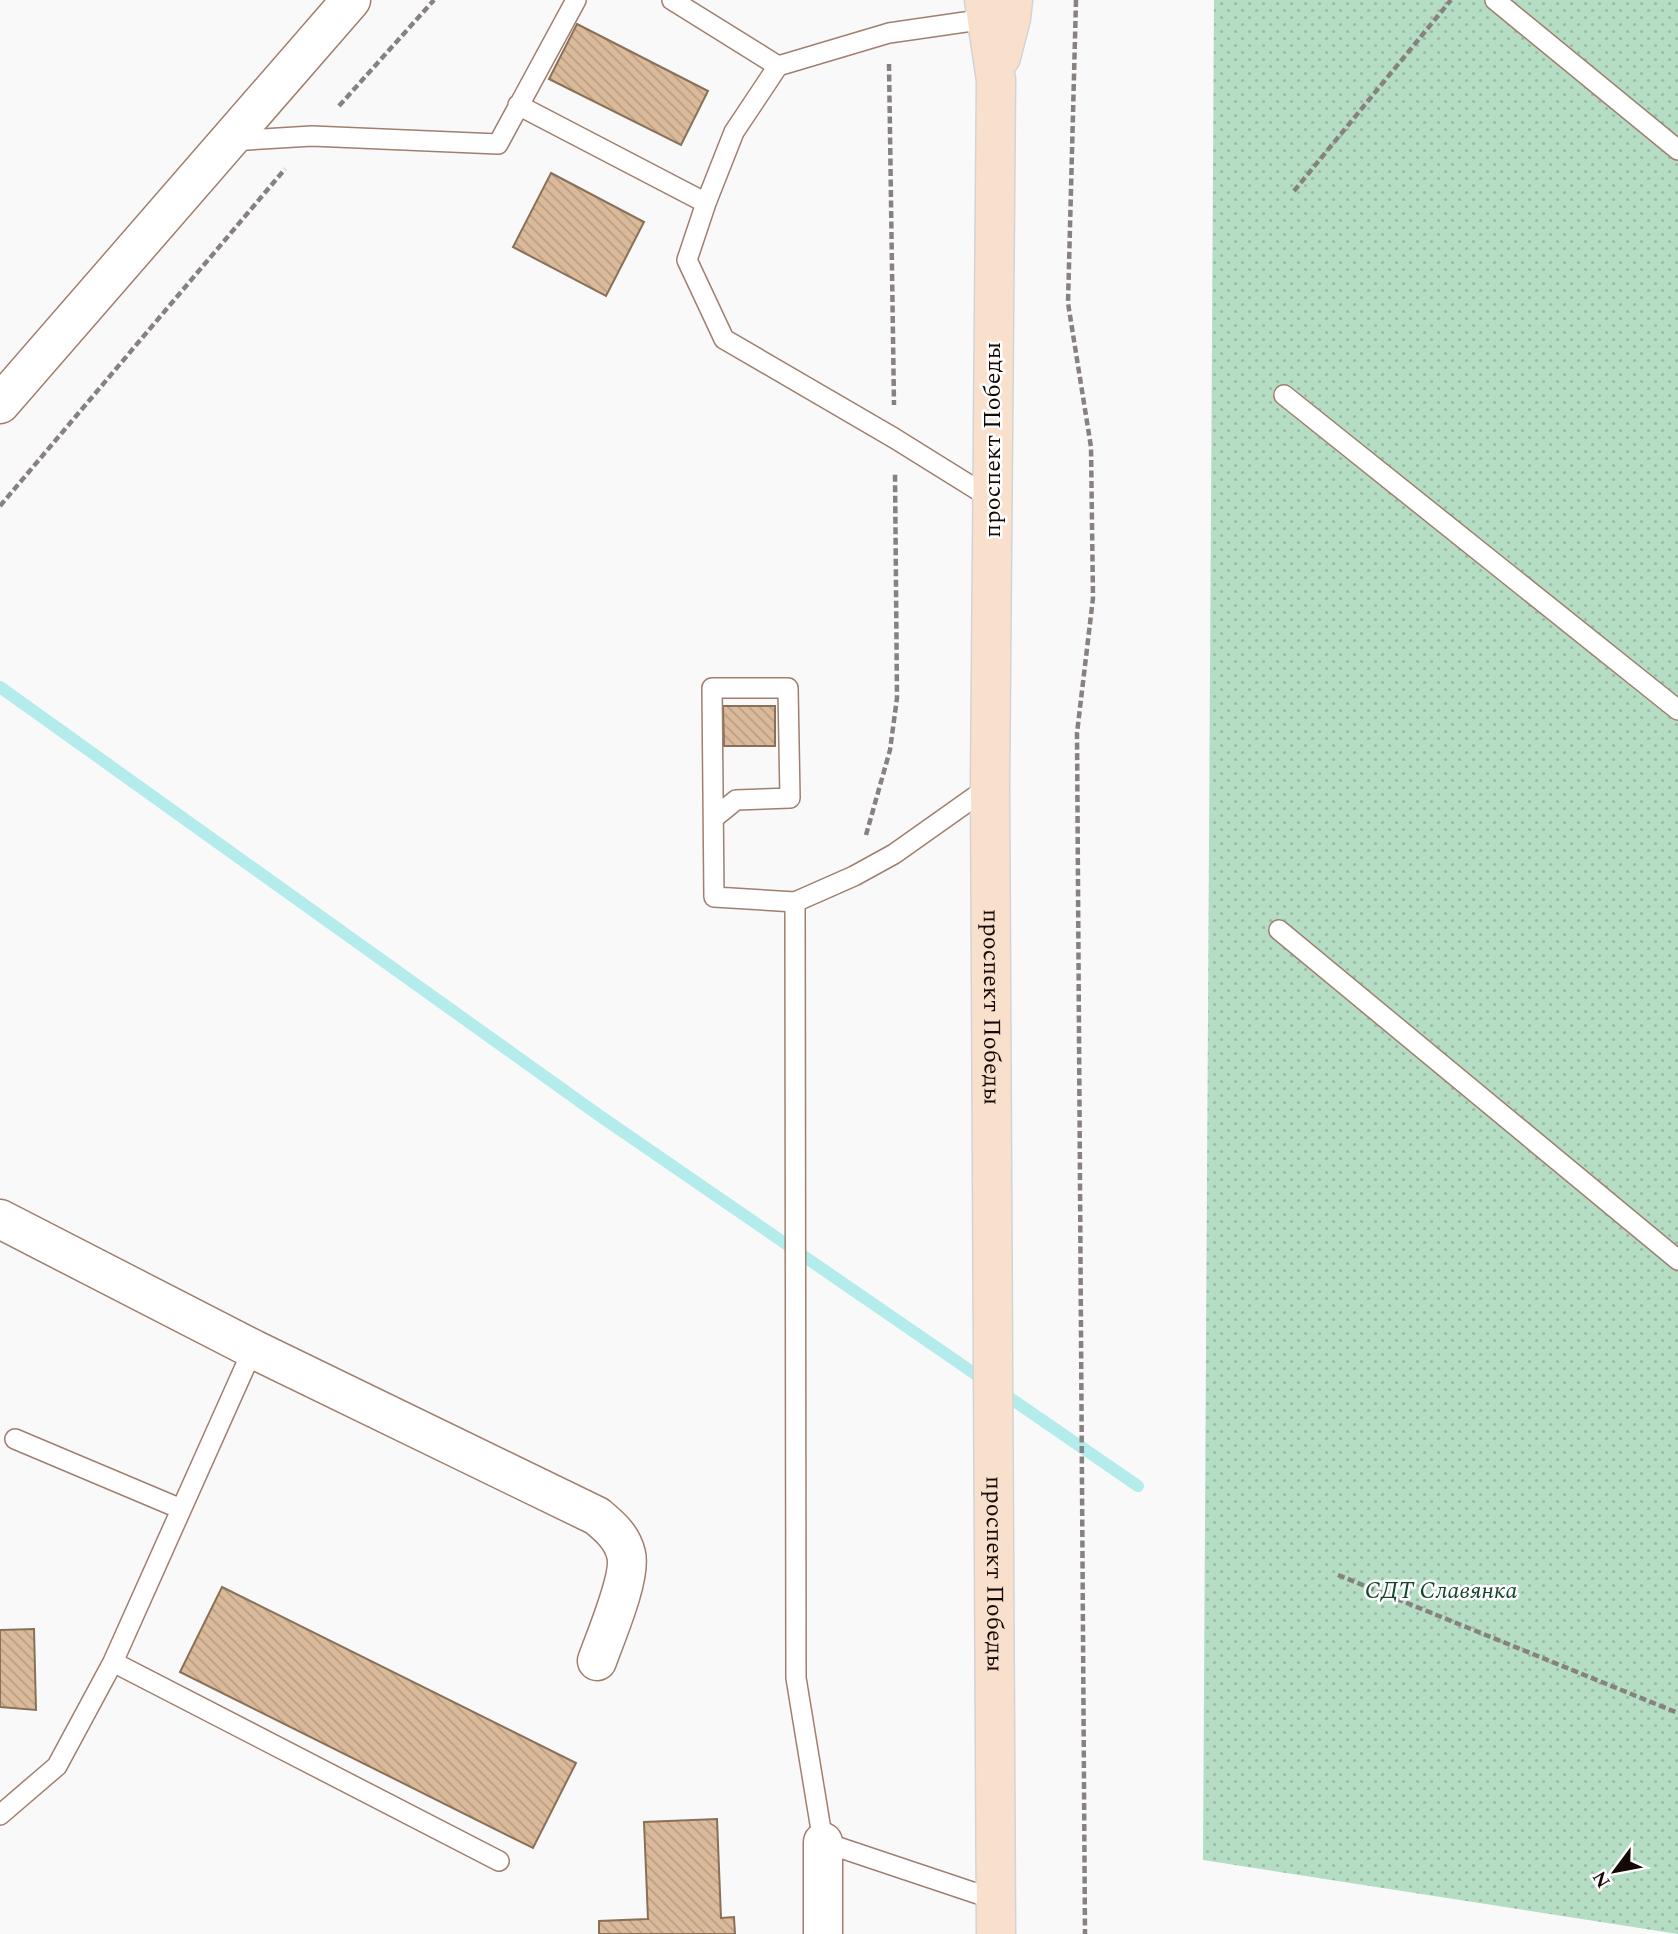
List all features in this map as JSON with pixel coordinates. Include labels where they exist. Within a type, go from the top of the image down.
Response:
[{"type":"main road","name":"проспект Победы","points":[[995,6],[990,786],[996,1917]]},
{"type":"street","points":[[0,404],[351,0]]},
{"type":"street","points":[[0,1219],[253,1349],[597,1516],[617,1533],[627,1556],[624,1584],[597,1661]]},
{"type":"street","points":[[823,1842],[823,1934]]},
{"type":"lane","points":[[229,141],[312,136],[498,144],[576,0]]},
{"type":"lane","points":[[672,0],[778,66]]},
{"type":"lane","points":[[1496,0],[1678,150]]},
{"type":"lane","points":[[992,499],[894,438],[724,339],[687,260],[734,132],[778,66],[889,33],[995,6]]},
{"type":"lane","points":[[519,105],[706,203]]},
{"type":"lane","points":[[1284,395],[1678,710]]},
{"type":"lane","points":[[714,818],[736,800],[790,799],[788,688],[712,688],[714,897],[795,902],[854,876],[894,854],[990,786]]},
{"type":"lane","points":[[795,902],[796,1678],[823,1842],[996,1917]]},
{"type":"lane","points":[[1279,930],[1678,1261]]},
{"type":"lane","points":[[0,1815],[57,1766],[113,1662],[253,1349]]},
{"type":"lane","points":[[15,1439],[181,1509]]},
{"type":"lane","points":[[113,1662],[499,1861]]},
{"type":"path","points":[[0,506],[312,136],[434,0]]},
{"type":"path","points":[[1076,0],[1068,303],[1091,447],[1093,598],[1077,733],[1085,1934]]},
{"type":"path","points":[[1294,191],[1451,0]]},
{"type":"path","points":[[1338,1575],[1678,1713]]},
{"type":"green space","name":"СДТ Славянка","points":[[1214,0],[1678,0],[1678,1934],[1203,1860]]},
{"type":"building","points":[[577,24],[708,91],[681,145],[549,79]]},
{"type":"building","points":[[551,173],[644,222],[606,296],[513,247]]},
{"type":"building","points":[[723,706],[775,706],[775,746],[724,746]]},
{"type":"building","points":[[222,1587],[576,1763],[533,1848],[180,1672]]},
{"type":"building","points":[[34,1629],[36,1710],[0,1707],[0,1630]]},
{"type":"building","points":[[717,1819],[721,1918],[734,1917],[735,1934],[599,1934],[599,1921],[648,1919],[644,1822]]},
{"type":"waterway","points":[[0,687],[600,1116],[1138,1486]]}]
